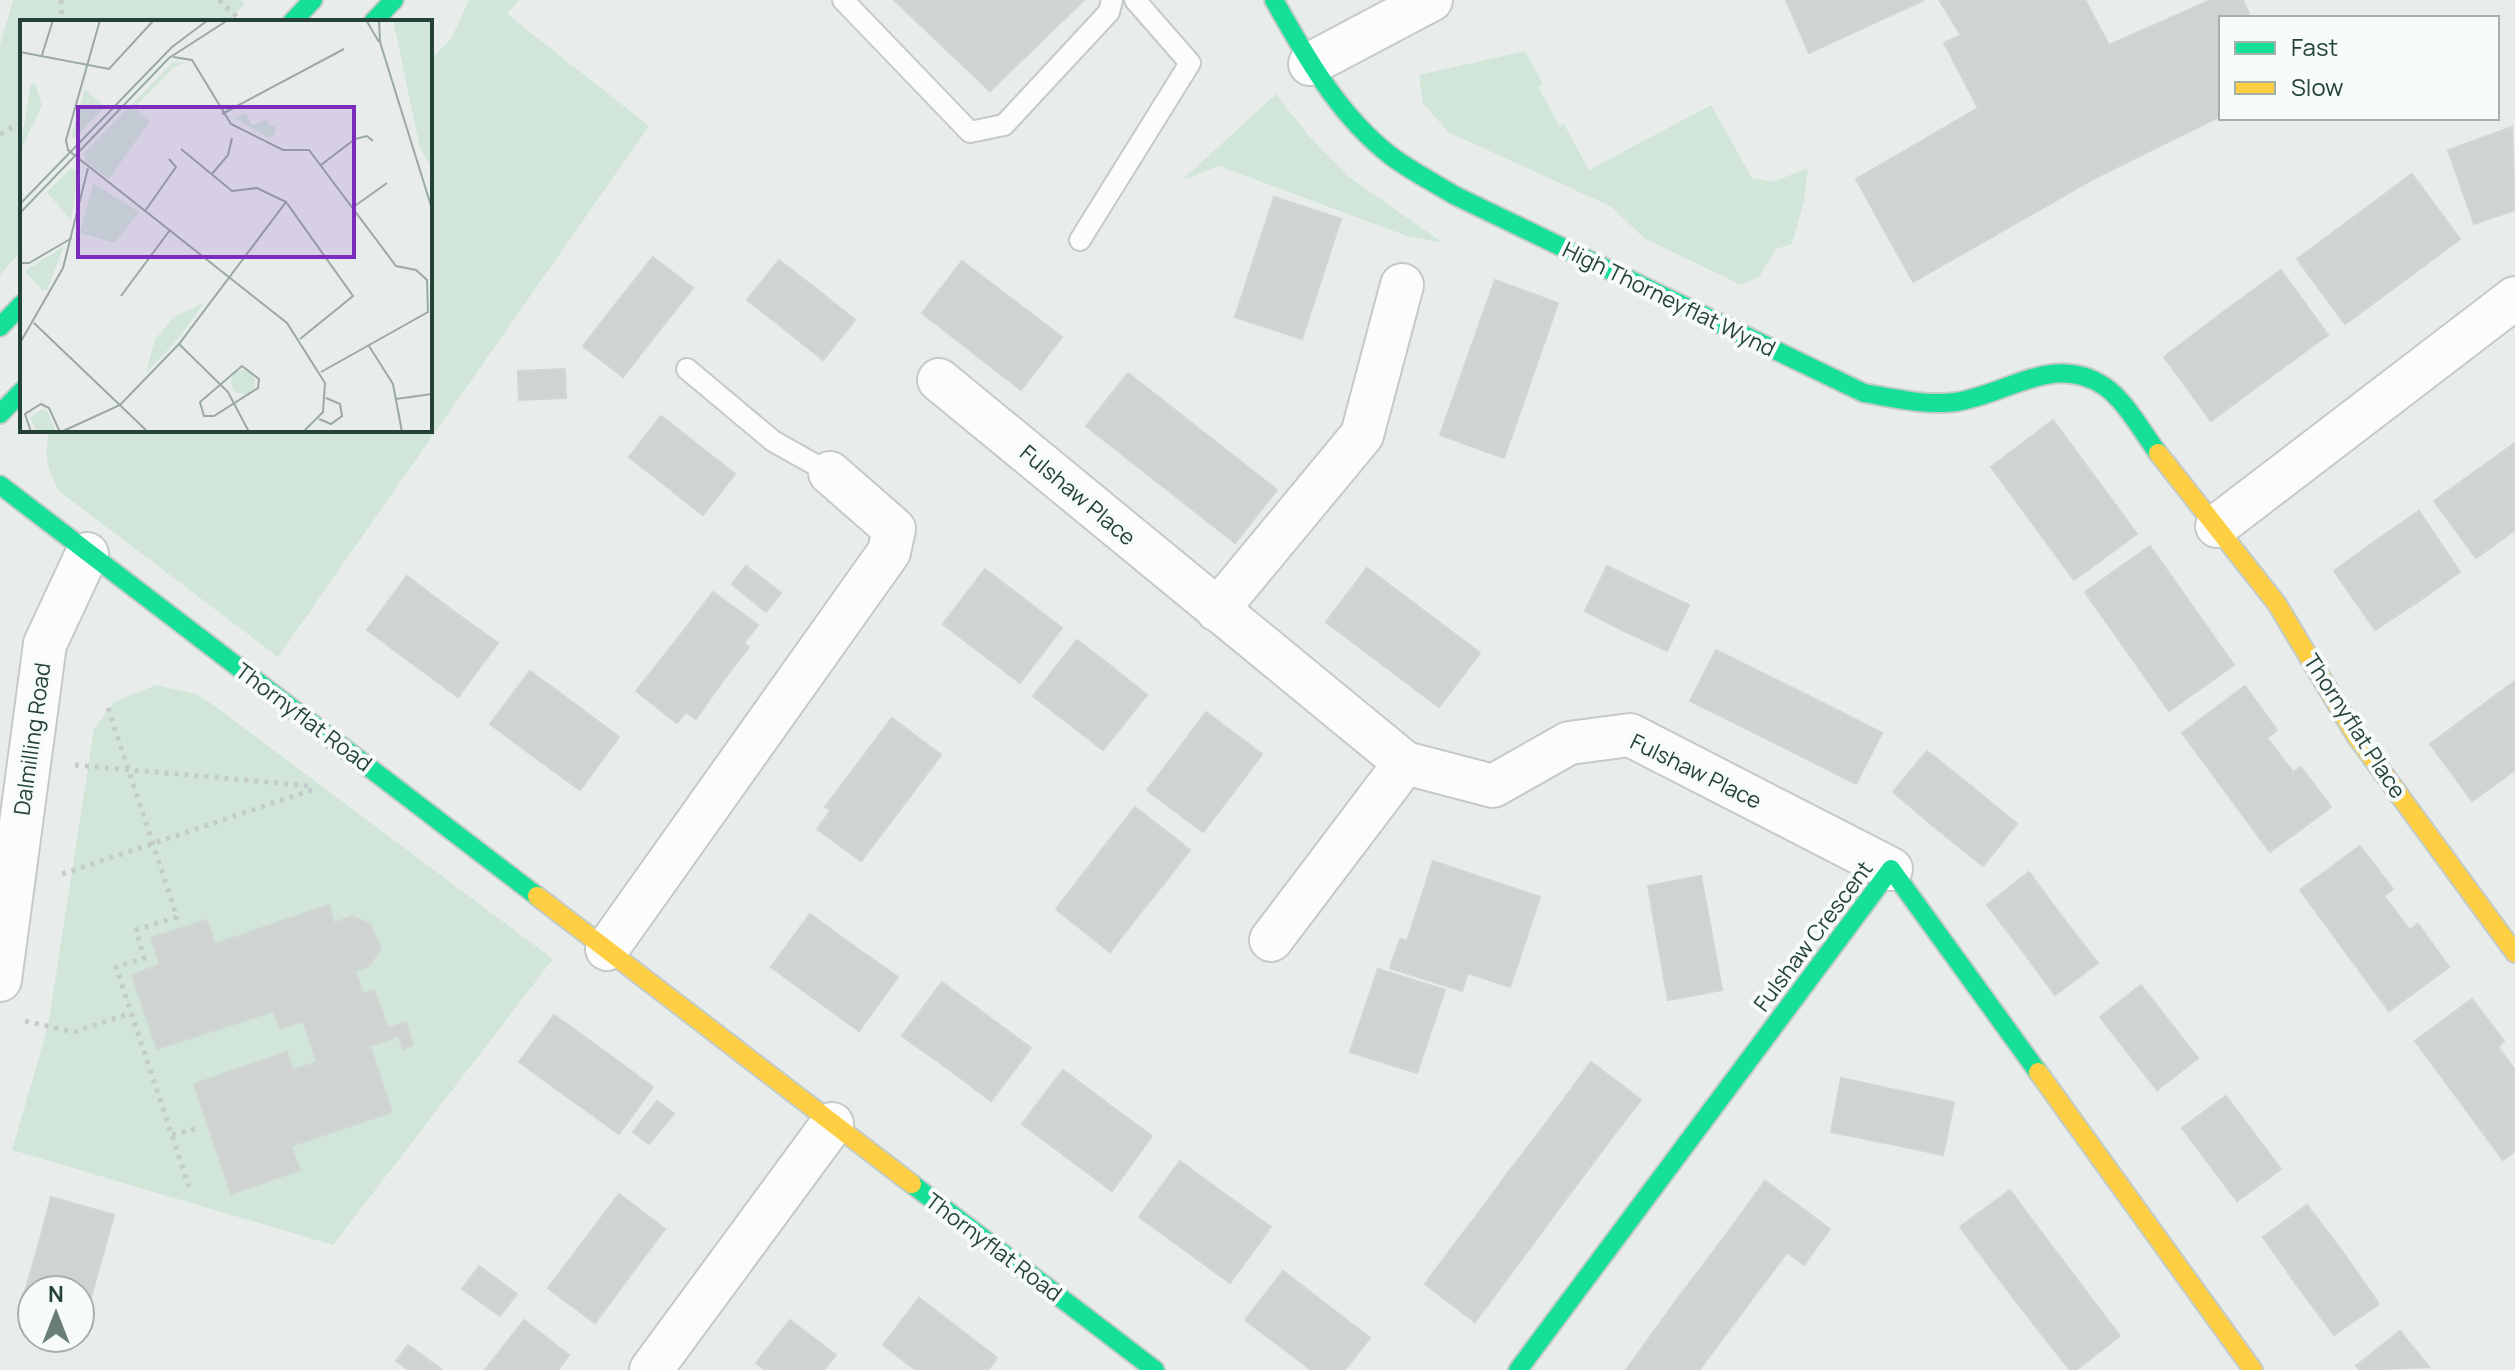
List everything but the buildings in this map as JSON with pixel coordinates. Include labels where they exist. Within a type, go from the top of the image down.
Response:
[{"type":"street","points":[[294,20],[313,0]]},
{"type":"street","points":[[375,20],[394,0]]},
{"type":"street","name":"High Thorneyflat Wynd","points":[[1274,0],[1310,64],[1346,110],[1391,156],[1454,195],[1864,393],[1907,401],[1956,402],[2046,374],[2078,372]]},
{"type":"street","points":[[1310,64],[1431,0]]},
{"type":"street","points":[[1217,610],[1362,435],[1402,285]]},
{"type":"street","points":[[2217,526],[2515,298]]},
{"type":"street","points":[[0,327],[20,306]]},
{"type":"street","name":"Thornyflat Place","points":[[2078,372],[2107,388],[2217,526],[2277,604],[2356,736],[2508,930]]},
{"type":"street","name":"Fulshaw Place","points":[[939,380],[1405,763],[1493,786],[1569,743],[1630,735],[1891,869]]},
{"type":"street","points":[[0,414],[20,393]]},
{"type":"street","points":[[607,949],[889,552],[894,529],[830,473]]},
{"type":"street","name":"Thornyflat Road","points":[[0,485],[1155,1370]]},
{"type":"street","name":"Dalmilling Road","points":[[0,980],[45,644],[87,554]]},
{"type":"street","points":[[1271,940],[1405,763]]},
{"type":"street","name":"Fulshaw Crescent","points":[[1518,1370],[1891,869],[2253,1370]]},
{"type":"street","points":[[651,1370],[832,1124]]},
{"type":"lane","points":[[843,0],[970,132],[1004,125],[1109,12],[1112,0]]},
{"type":"lane","points":[[1080,240],[1190,63],[1135,0]]},
{"type":"lane","points":[[687,369],[773,441],[830,473]]},
{"type":"path","points":[[61,0],[62,20]]},
{"type":"path","points":[[219,0],[240,20]]},
{"type":"path","points":[[0,134],[20,123]]},
{"type":"path","points":[[108,708],[177,917],[136,930],[144,958],[116,967],[189,1187]]},
{"type":"path","points":[[12,892],[320,787],[29,763]]},
{"type":"path","points":[[15,1019],[74,1032],[131,1013]]},
{"type":"path","points":[[172,1135],[201,1127]]},
{"type":"green space","points":[[13,0],[241,0],[245,3],[230,20],[20,20],[20,252],[0,275],[0,45]]},
{"type":"green space","points":[[469,0],[519,0],[507,14],[649,126],[278,657],[60,492],[48,463],[49,432],[432,432],[432,58],[451,39]]},
{"type":"green space","points":[[1525,51],[1543,84],[1538,87],[1559,125],[1564,124],[1589,170],[1711,105],[1752,178],[1773,182],[1808,168],[1804,201],[1792,244],[1776,249],[1759,277],[1741,285],[1644,238],[1610,206],[1448,132],[1423,103],[1419,75]]},
{"type":"green space","points":[[1276,94],[1308,135],[1349,177],[1443,243],[1407,236],[1219,166],[1182,180]]},
{"type":"green space","points":[[156,685],[196,694],[216,707],[553,959],[333,1245],[12,1150],[48,1026],[94,729],[114,702]]},
{"type":"traffic: fast","points":[[294,20],[313,0]]},
{"type":"traffic: fast","points":[[375,20],[394,0]]},
{"type":"traffic: fast","points":[[1274,0],[1311,64],[1355,123],[1391,156],[1454,195],[1864,393],[1945,403],[1975,398],[2048,374],[2067,373],[2085,377],[2112,392],[2158,453]]},
{"type":"traffic: fast","points":[[0,327],[20,306]]},
{"type":"traffic: fast","points":[[0,414],[20,393]]},
{"type":"traffic: fast","points":[[0,485],[537,896]]},
{"type":"traffic: fast","points":[[1518,1370],[1891,869],[2038,1072]]},
{"type":"traffic: fast","points":[[912,1184],[1155,1370]]},
{"type":"traffic: slow","points":[[2158,453],[2277,604],[2356,736],[2515,953]]},
{"type":"traffic: slow","points":[[537,896],[912,1184]]},
{"type":"traffic: slow","points":[[2038,1072],[2253,1370]]}]
